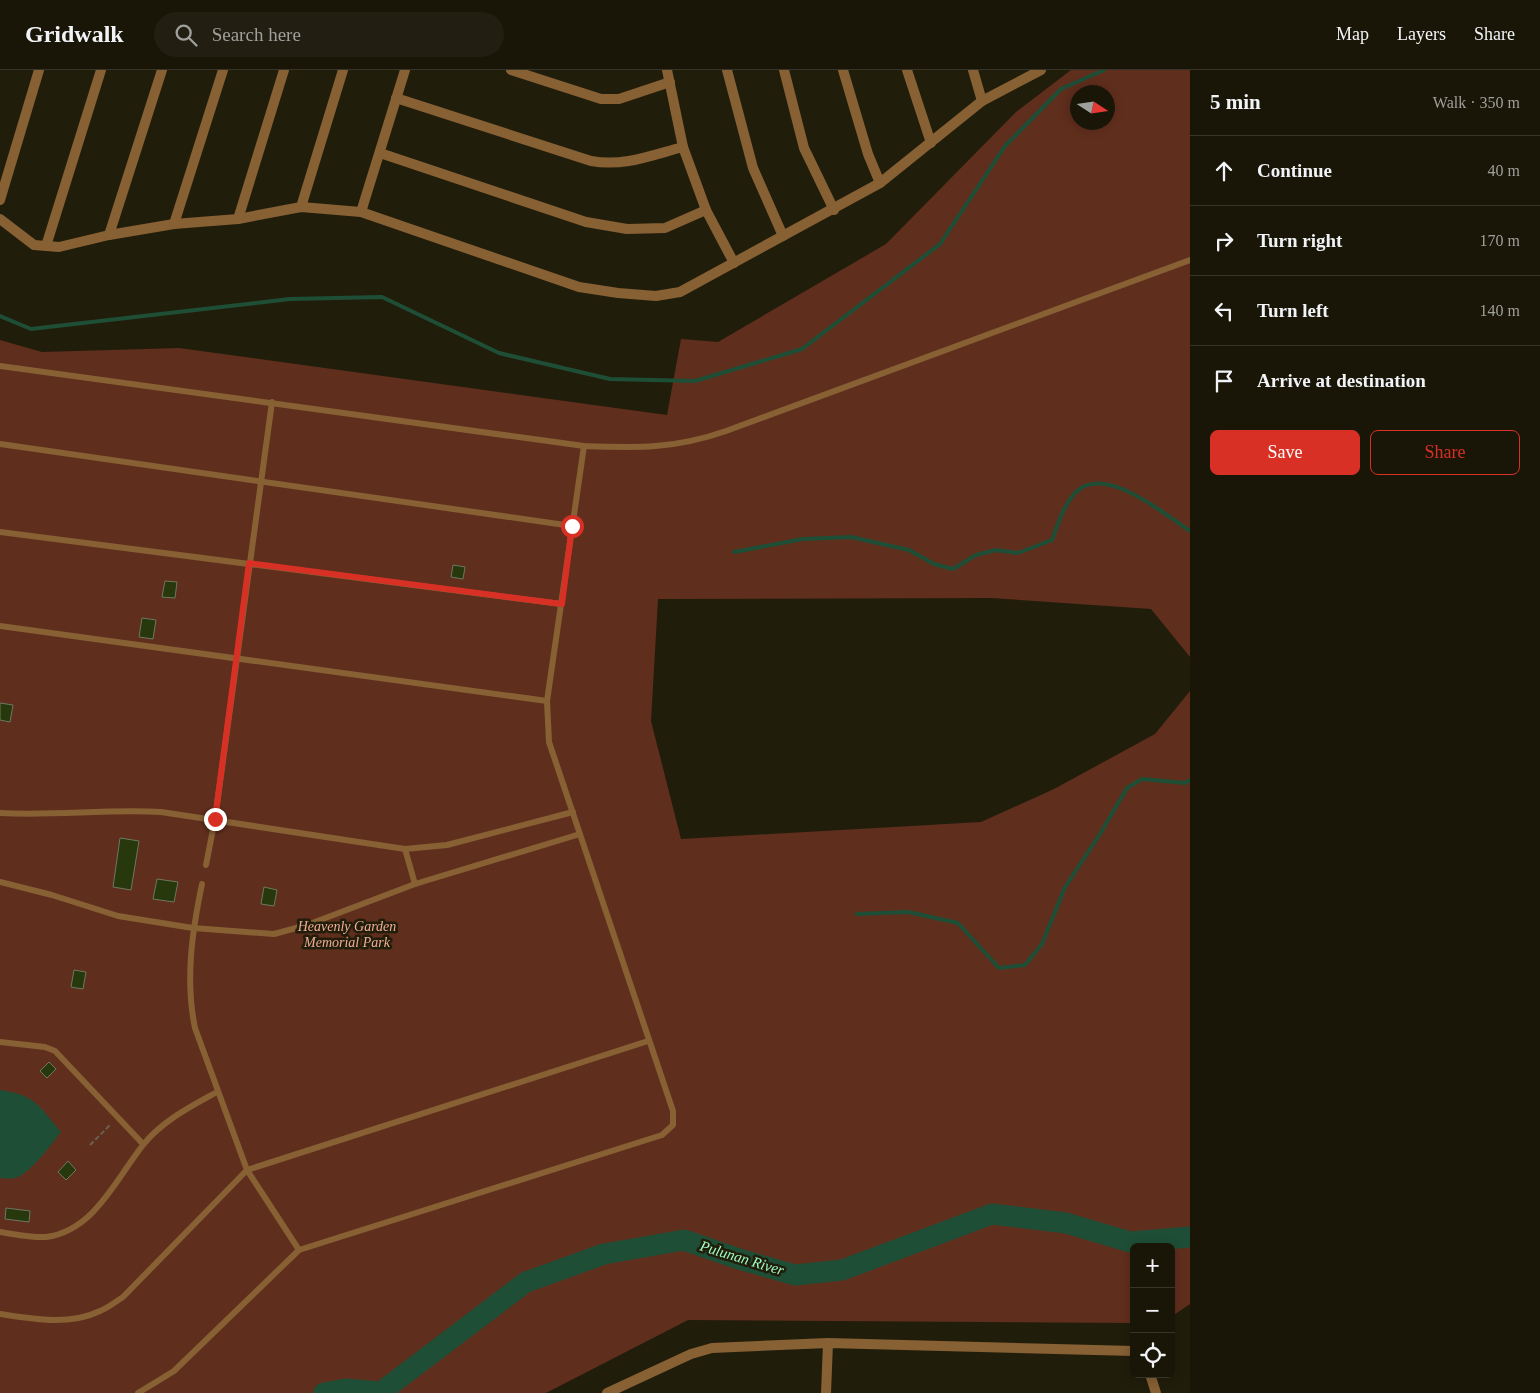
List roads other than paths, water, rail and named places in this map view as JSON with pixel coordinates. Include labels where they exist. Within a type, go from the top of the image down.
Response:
[{"type":"street","points":[[0,200],[39,70]]},
{"type":"street","points":[[46,246],[101,70]]},
{"type":"street","points":[[109,235],[162,70]]},
{"type":"street","points":[[174,224],[222,70]]},
{"type":"street","points":[[238,219],[284,70]]},
{"type":"street","points":[[302,206],[343,70]]},
{"type":"street","points":[[361,212],[405,70]]},
{"type":"street","points":[[512,70],[601,99],[619,98],[670,82]]},
{"type":"street","points":[[667,70],[684,147],[706,210],[734,263]]},
{"type":"street","points":[[727,70],[752,168],[782,236]]},
{"type":"street","points":[[784,70],[804,148],[834,210]]},
{"type":"street","points":[[844,70],[868,154],[880,183]]},
{"type":"street","points":[[907,70],[931,143]]},
{"type":"street","points":[[973,70],[982,101]]},
{"type":"street","points":[[0,219],[24,240],[34,245],[59,247],[109,235],[174,224],[238,219],[302,206],[361,212],[579,287],[656,296],[680,292],[834,210],[880,183],[982,101],[1034,72]]},
{"type":"street","points":[[396,98],[599,163],[624,163],[684,147]]},
{"type":"street","points":[[380,153],[586,222],[627,229],[666,228],[706,210]]},
{"type":"street","points":[[607,1393],[691,1354],[712,1348],[828,1343],[1130,1351]]},
{"type":"street","points":[[826,1393],[828,1343]]},
{"type":"street","points":[[1151,1378],[1156,1393]]},
{"type":"lane","points":[[0,366],[584,446],[642,448],[675,446],[700,440],[1190,260]]},
{"type":"lane","points":[[206,865],[215,819],[272,402]]},
{"type":"lane","points":[[0,444],[572,526]]},
{"type":"lane","points":[[138,1393],[174,1371],[300,1250],[662,1135],[673,1125],[673,1111],[549,742],[548,701],[584,446]]},
{"type":"lane","points":[[0,532],[562,604]]},
{"type":"lane","points":[[0,626],[236,660],[548,701]]},
{"type":"lane","points":[[0,813],[36,814],[121,810],[215,819],[405,849],[447,845],[573,812]]},
{"type":"lane","points":[[0,882],[52,895],[118,916],[193,928],[274,934],[307,925],[415,884],[580,834]]},
{"type":"lane","points":[[405,849],[415,884]]},
{"type":"lane","points":[[202,884],[193,928],[190,1004],[195,1028],[246,1170],[300,1250]]},
{"type":"lane","points":[[0,1314],[38,1320],[73,1319],[99,1312],[123,1297],[246,1170],[648,1041]]},
{"type":"lane","points":[[0,1042],[45,1047],[55,1051],[143,1144]]},
{"type":"lane","points":[[0,1232],[44,1237],[61,1234],[77,1225],[96,1210],[143,1144],[164,1124],[184,1110],[217,1092]]},
{"type":"waterway","points":[[0,316],[31,329],[290,299],[382,297],[499,353],[610,379],[695,381],[802,349],[940,244],[1005,146],[1061,89],[1104,70]]},
{"type":"waterway","points":[[734,552],[803,539],[851,537],[909,550],[934,564],[953,569],[976,555],[996,550],[1018,553],[1052,540],[1064,509],[1075,493],[1087,485],[1102,484],[1118,487],[1134,494],[1190,531]]},
{"type":"waterway","points":[[857,914],[908,912],[958,923],[999,968],[1025,965],[1042,944],[1065,887],[1100,834],[1127,788],[1142,779],[1185,783],[1190,780]]},
{"type":"waterway","name":"Pulunan River","points":[[324,1393],[345,1389],[381,1392],[526,1282],[604,1254],[684,1240],[739,1259],[795,1275],[842,1270],[992,1214],[1066,1223],[1130,1242],[1190,1237]]},
{"type":"park label","name":"Heavenly Garden Memorial Park","points":[[347,934]]}]
